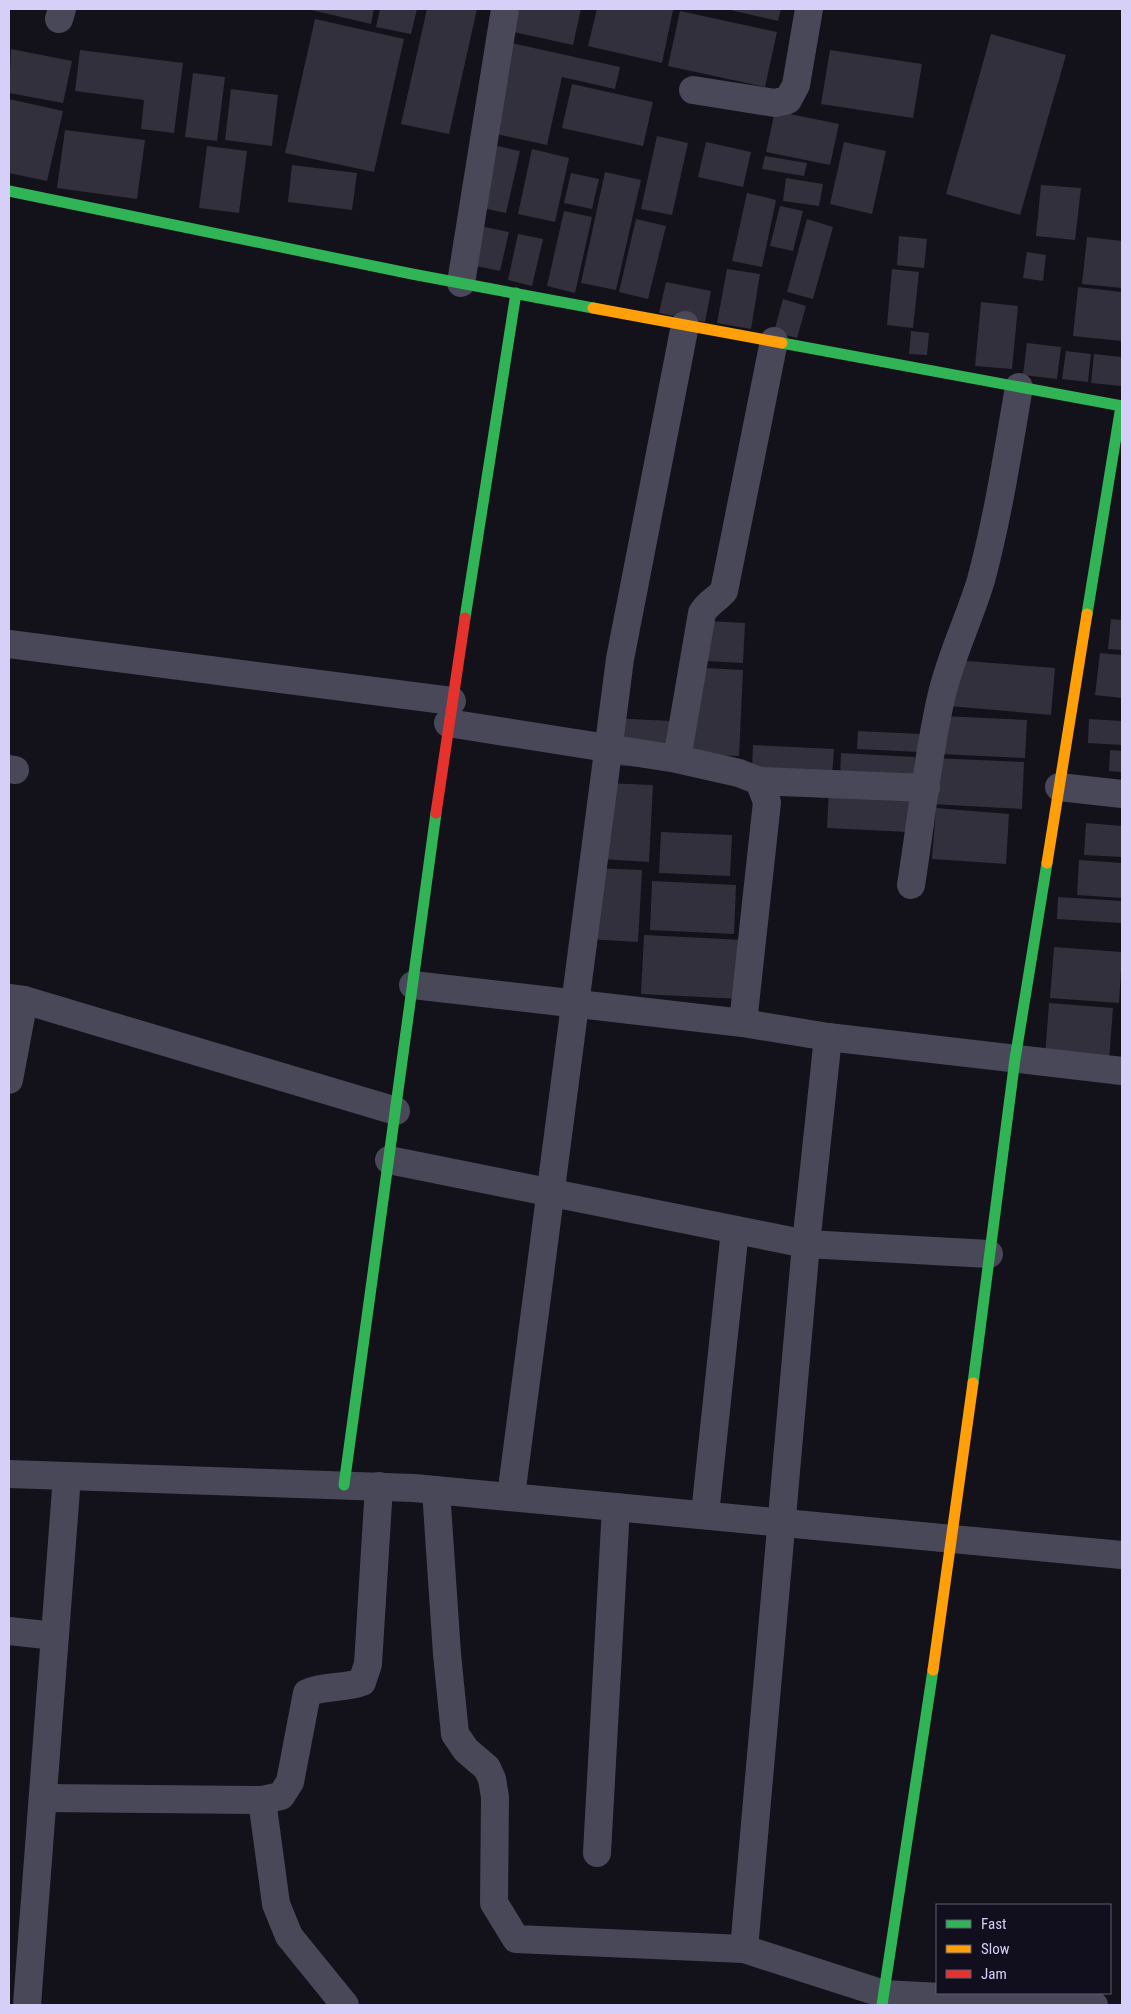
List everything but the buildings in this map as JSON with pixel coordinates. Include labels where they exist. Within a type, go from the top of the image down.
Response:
[{"type":"street","points":[[462,283],[505,9]]},
{"type":"street","points":[[693,90],[775,103],[788,100],[796,85],[809,9]]},
{"type":"street","points":[[9,191],[462,283],[1122,406],[1015,1060],[952,1538],[883,2000]]},
{"type":"street","points":[[344,1485],[450,712],[516,293]]},
{"type":"street","points":[[511,1496],[620,659],[685,325]]},
{"type":"street","points":[[677,759],[702,614],[707,603],[717,599],[724,591],[774,341]]},
{"type":"street","points":[[911,885],[941,699],[953,651],[972,611],[996,516],[1019,386]]},
{"type":"street","points":[[9,644],[450,712],[608,750],[677,759],[739,773],[759,781],[926,788]]},
{"type":"street","points":[[743,1023],[767,802],[759,781]]},
{"type":"street","points":[[1059,787],[1122,794]]},
{"type":"street","points":[[413,985],[743,1023],[828,1037],[1122,1071]]},
{"type":"street","points":[[9,1080],[16,999],[396,1111]]},
{"type":"street","points":[[744,1949],[806,1244],[828,1037]]},
{"type":"street","points":[[389,1160],[806,1244],[989,1254]]},
{"type":"street","points":[[705,1514],[735,1230]]},
{"type":"street","points":[[9,1474],[379,1486],[436,1490],[1122,1555]]},
{"type":"street","points":[[27,2005],[67,1476]]},
{"type":"street","points":[[43,1798],[262,1800],[281,1796],[290,1782],[306,1693],[320,1687],[348,1687],[362,1682],[368,1664],[379,1486]]},
{"type":"street","points":[[436,1490],[447,1654],[455,1734],[466,1750],[487,1768],[492,1778],[495,1797],[494,1903],[516,1939],[744,1949],[883,2000],[1094,2005]]},
{"type":"street","points":[[597,1854],[616,1506]]},
{"type":"street","points":[[9,1631],[55,1636]]},
{"type":"street","points":[[262,1800],[276,1904],[281,1920],[288,1936],[345,2005]]},
{"type":"traffic: fast","points":[[9,191],[412,274],[593,308]]},
{"type":"traffic: fast","points":[[465,618],[516,293]]},
{"type":"traffic: fast","points":[[782,343],[1122,406]]},
{"type":"traffic: fast","points":[[1087,614],[1121,406]]},
{"type":"traffic: fast","points":[[344,1485],[436,813]]},
{"type":"traffic: fast","points":[[973,1383],[1015,1059],[1047,863]]},
{"type":"traffic: fast","points":[[882,2005],[933,1670]]},
{"type":"traffic: slow","points":[[593,308],[782,343]]},
{"type":"traffic: slow","points":[[1047,863],[1087,614]]},
{"type":"traffic: slow","points":[[933,1670],[973,1383]]},
{"type":"traffic: jam","points":[[436,813],[465,618]]}]
